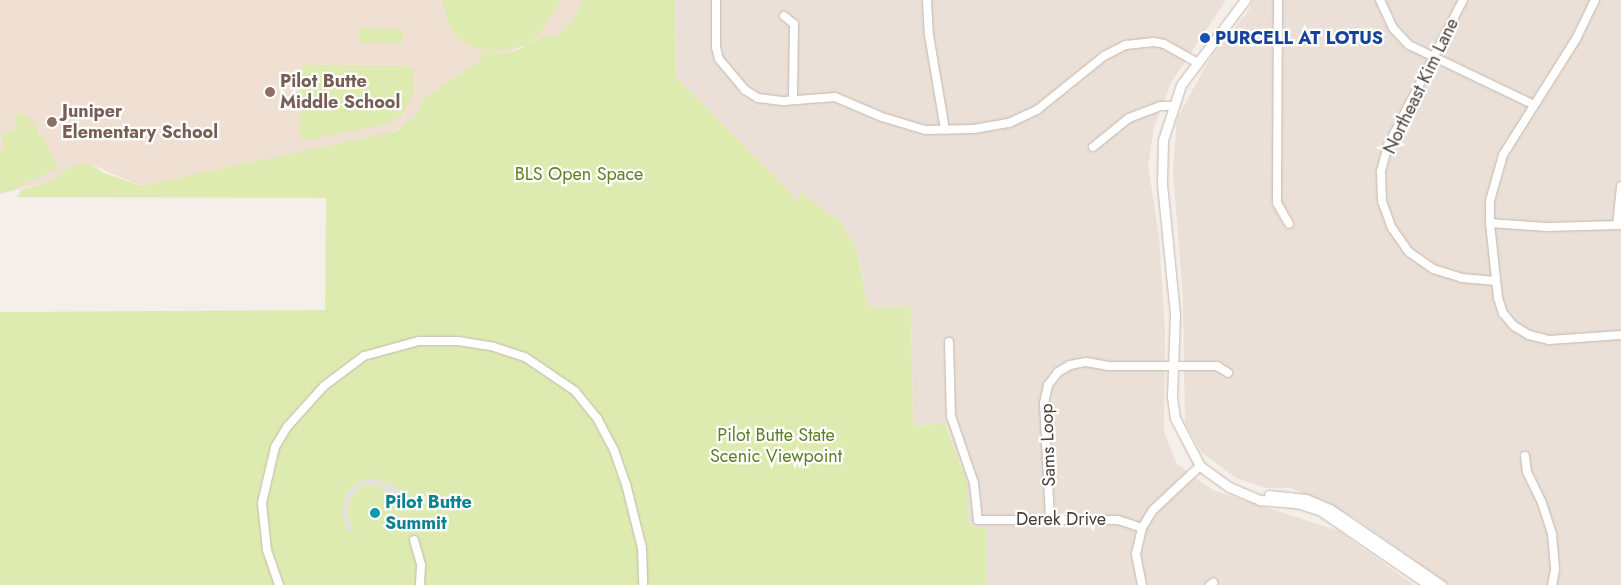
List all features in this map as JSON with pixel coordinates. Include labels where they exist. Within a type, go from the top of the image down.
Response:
[{"type":"street","points":[[716,0],[716,47],[725,68],[758,98],[835,97],[894,121],[925,130],[945,130],[1009,123],[1037,110],[1104,56],[1126,45],[1159,43],[1196,62]]},
{"type":"street","points":[[927,0],[929,35],[945,130]]},
{"type":"street","points":[[1245,0],[1196,62],[1172,106],[1161,156],[1175,314],[1173,366],[1175,418],[1200,466],[1228,487],[1259,500],[1297,503],[1321,511],[1429,585]]},
{"type":"street","points":[[1278,0],[1277,203],[1289,224]]},
{"type":"street","points":[[1380,0],[1392,28],[1409,45],[1532,104]]},
{"type":"street","name":"Northeast Kim Lane","points":[[1463,0],[1388,145],[1381,172],[1382,201],[1392,228],[1409,252],[1433,269],[1462,278],[1496,281]]},
{"type":"street","points":[[1595,0],[1576,39],[1532,104],[1503,155],[1494,179],[1490,223],[1496,281],[1504,313],[1514,326],[1529,336],[1549,340],[1621,335]]},
{"type":"street","points":[[784,16],[794,24],[793,99]]},
{"type":"street","points":[[1093,147],[1129,118],[1160,106],[1172,106]]},
{"type":"street","points":[[1490,223],[1546,227],[1619,225],[1621,186]]},
{"type":"street","points":[[278,585],[267,550],[262,503],[275,447],[288,428],[324,386],[364,356],[419,341],[458,341],[494,347],[525,357],[575,391],[597,418],[614,450],[626,484],[642,548],[643,585]]},
{"type":"street","name":"Derek Drive","points":[[949,342],[952,416],[974,483],[978,520],[1050,518],[1118,520],[1142,528]]},
{"type":"street","name":"Sams Loop","points":[[1050,518],[1044,402],[1048,385],[1066,368],[1086,362],[1109,366],[1217,366],[1228,373]]},
{"type":"street","points":[[1525,456],[1527,472],[1542,502],[1552,534],[1555,570],[1552,585]]},
{"type":"street","points":[[1142,585],[1136,554],[1142,528],[1153,510],[1200,466]]},
{"type":"street","points":[[1244,493],[1298,497],[1330,509],[1441,585]]},
{"type":"street","points":[[414,540],[421,565],[420,585]]},
{"type":"shaded area","name":"Pilot Butte Middle School","points":[[0,0],[583,0],[571,24],[557,35],[541,37],[508,53],[482,53],[480,60],[423,98],[416,115],[408,123],[384,136],[141,186],[88,163],[70,166],[52,181],[0,194]]},
{"type":"shaded area","points":[[675,0],[1226,0],[1171,83],[1154,127],[1148,166],[1159,236],[1165,330],[1164,432],[1177,464],[1213,490],[1339,531],[1414,585],[986,585],[986,528],[975,527],[968,521],[968,484],[946,424],[913,425],[911,308],[868,307],[856,249],[800,193],[801,203],[676,76]]},
{"type":"shaded area","points":[[1252,0],[1621,0],[1621,585],[1449,585],[1353,517],[1291,488],[1266,488],[1236,478],[1202,453],[1185,423],[1183,299],[1173,171],[1177,118],[1208,62],[1249,10]]},
{"type":"shaded area","points":[[374,479],[395,486],[407,500],[403,502],[379,485],[361,486],[348,502],[347,515],[353,529],[349,532],[342,515],[346,493],[359,482]]},
{"type":"green space","name":"Pilot Butte State Scenic Viewpoint","points":[[442,0],[561,0],[541,32],[528,44],[541,37],[557,35],[571,24],[583,0],[675,0],[676,76],[800,202],[800,192],[842,223],[856,249],[868,307],[911,307],[913,425],[945,424],[968,484],[968,521],[975,527],[986,528],[986,585],[0,585],[0,312],[325,310],[326,198],[18,197],[21,190],[52,181],[70,166],[88,163],[104,173],[141,186],[396,131],[416,115],[423,98],[480,60],[482,53],[508,53],[527,45],[493,52],[469,46],[455,35],[448,24]]},
{"type":"green space","points":[[360,28],[403,29],[402,44],[359,43]]},
{"type":"green space","points":[[304,65],[406,66],[413,70],[414,93],[401,116],[383,125],[309,140],[300,138],[300,69]]},
{"type":"green space","points":[[21,112],[36,125],[38,136],[42,135],[58,168],[12,190],[0,193],[0,152],[4,148],[1,136],[18,128],[14,118]]},
{"type":"place","name":"PURCELL AT LOTUS","points":[[1205,38]]},
{"type":"place","name":"Pilot Butte Middle School","points":[[270,92]]},
{"type":"place","name":"Juniper Elementary School","points":[[52,122]]},
{"type":"place","name":"Pilot Butte Summit","points":[[375,513]]},
{"type":"park label","name":"BLS Open Space","points":[[579,174]]}]
